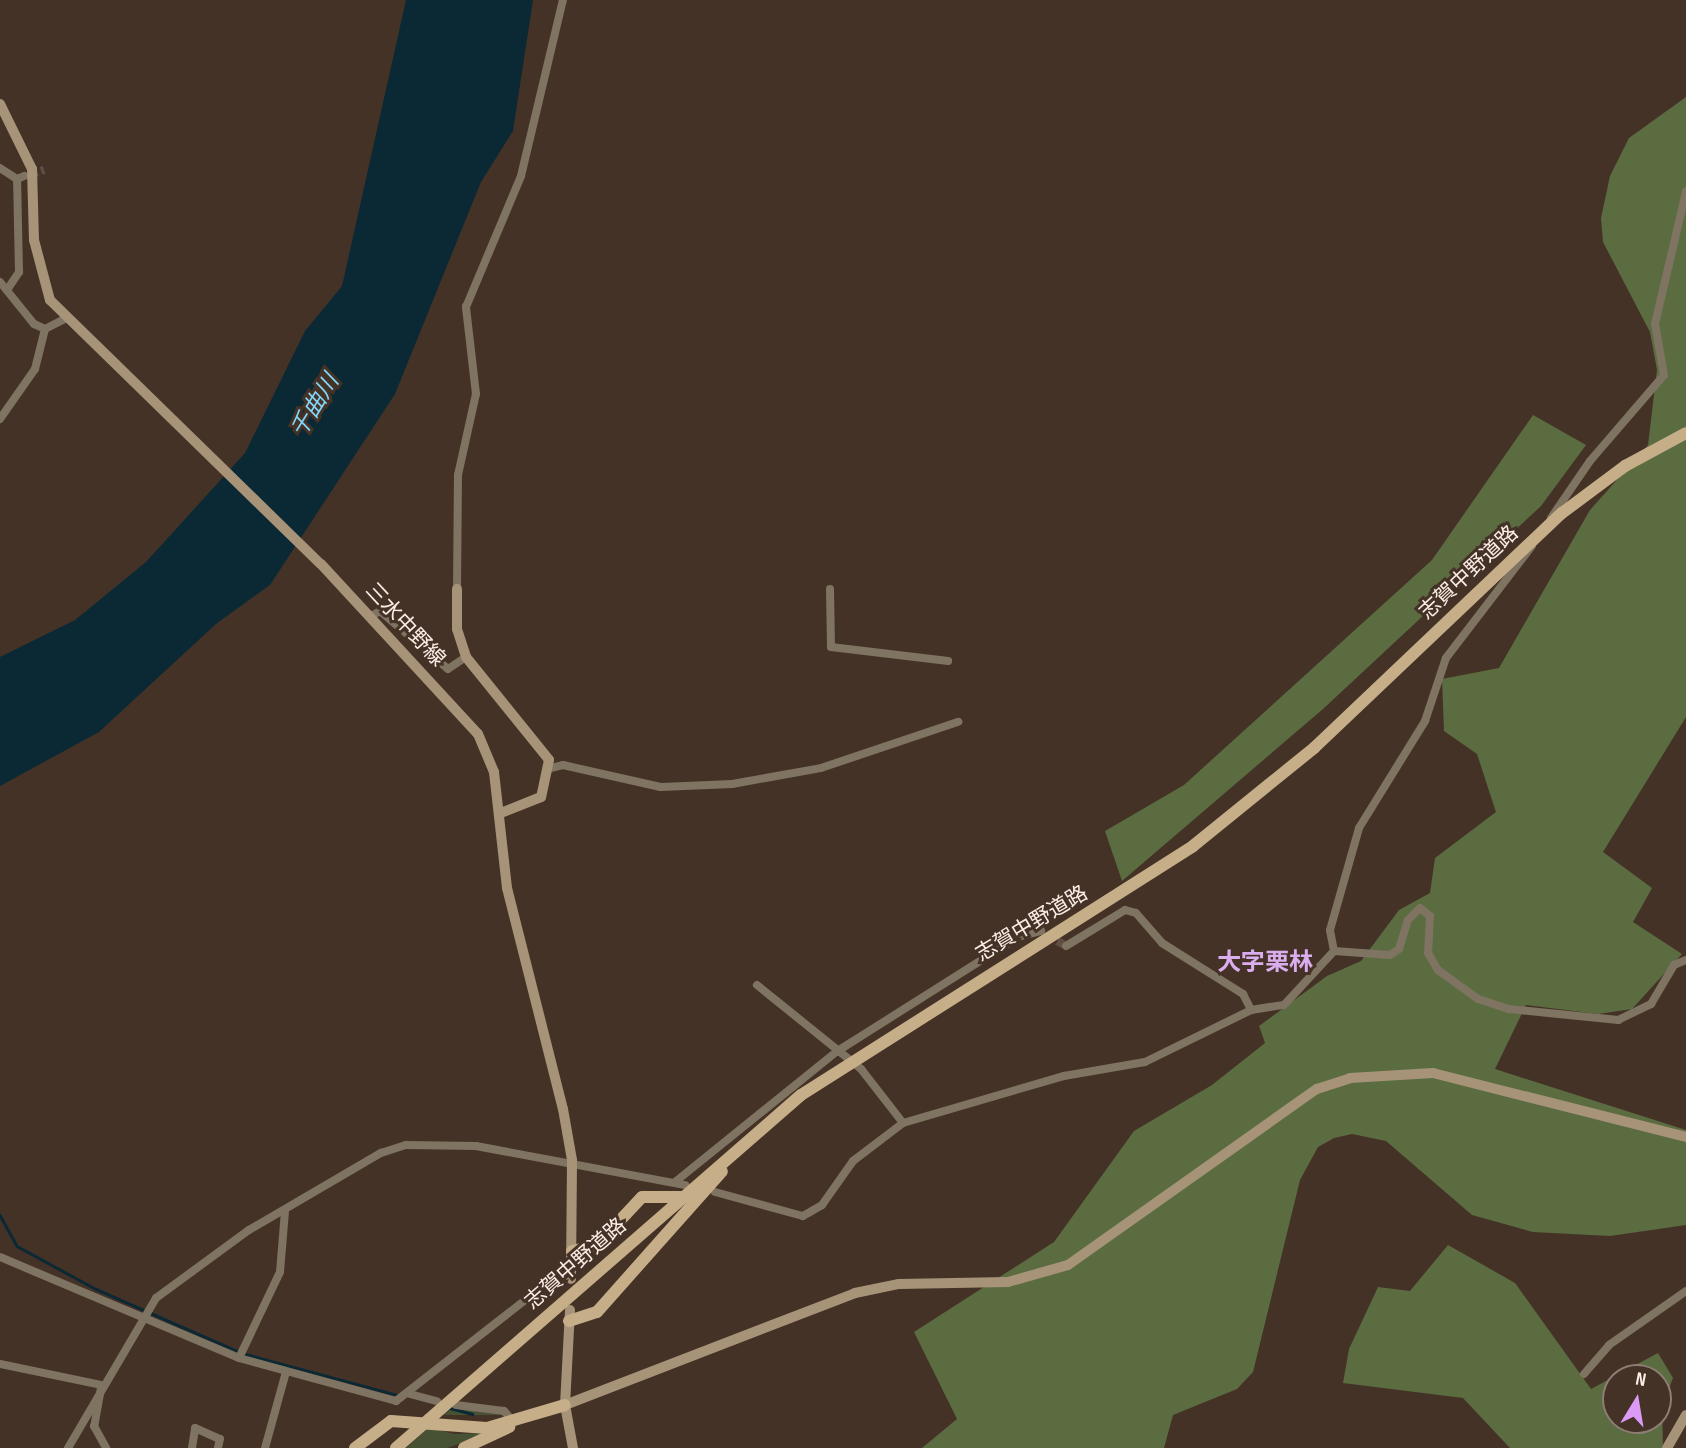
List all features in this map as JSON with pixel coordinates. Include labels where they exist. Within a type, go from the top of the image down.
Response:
[{"type":"main road","name":"志賀中野道路","points":[[396,1448],[436,1406],[683,1191],[841,1066],[1193,846],[1364,700],[1562,513],[1660,445],[1686,433]]},
{"type":"main road","points":[[570,1316],[597,1312],[747,1141]]},
{"type":"main road","points":[[572,1251],[596,1246],[642,1197],[683,1191]]},
{"type":"main road","points":[[464,1448],[515,1424],[565,1405]]},
{"type":"main road","points":[[355,1448],[372,1431],[402,1419],[474,1429],[515,1424]]},
{"type":"street","points":[[501,813],[541,797],[551,768],[533,732],[466,657],[457,629],[458,475],[476,394],[466,307],[521,176],[563,0]]},
{"type":"street","name":"三水中野線","points":[[0,104],[32,169],[34,240],[44,287],[67,318],[321,564],[472,724],[494,772],[501,813],[507,888],[572,1160],[571,1275]]},
{"type":"street","points":[[0,168],[20,178],[19,272],[9,287]]},
{"type":"street","points":[[1334,951],[1330,930],[1359,828],[1425,721],[1440,667],[1516,572],[1590,461],[1664,375],[1655,324],[1686,192]]},
{"type":"street","points":[[0,282],[9,287],[25,315],[45,330]]},
{"type":"street","points":[[0,419],[34,369],[45,330],[67,318]]},
{"type":"street","points":[[830,589],[831,647],[948,661]]},
{"type":"street","points":[[370,616],[380,611],[448,669],[466,657]]},
{"type":"street","points":[[551,768],[563,765],[662,787],[732,784],[821,768],[958,722]]},
{"type":"street","points":[[1334,951],[1390,954],[1420,908],[1430,916],[1428,953],[1438,970],[1478,999],[1508,1009],[1610,1022],[1643,1010],[1674,965],[1686,960]]},
{"type":"street","points":[[1066,946],[1125,910],[1136,913],[1162,943],[1243,993],[1251,1010]]},
{"type":"street","points":[[675,1182],[836,1052],[1018,937],[1041,931]]},
{"type":"street","points":[[715,1192],[803,1216],[822,1205],[853,1161],[903,1123],[1064,1076],[1145,1062],[1251,1010],[1284,1005],[1334,951]]},
{"type":"street","points":[[757,985],[836,1052],[861,1069],[903,1123]]},
{"type":"street","points":[[565,1405],[855,1293],[899,1284],[1008,1282],[1068,1265],[1317,1089],[1350,1078],[1433,1073],[1686,1137]]},
{"type":"street","points":[[68,1448],[101,1385],[148,1312],[171,1286],[285,1210],[380,1153],[407,1145],[476,1146],[572,1160],[675,1182],[683,1191]]},
{"type":"street","points":[[239,1358],[280,1272],[285,1210]]},
{"type":"street","points":[[0,1257],[148,1312],[239,1358],[286,1372],[409,1396],[436,1406]]},
{"type":"street","points":[[409,1396],[560,1273],[571,1275]]},
{"type":"street","points":[[1584,1374],[1609,1345],[1686,1291]]},
{"type":"street","points":[[570,1316],[565,1405],[573,1448]]},
{"type":"street","points":[[0,1364],[101,1385]]},
{"type":"street","points":[[265,1448],[286,1372]]},
{"type":"street","points":[[101,1385],[94,1426],[106,1448]]},
{"type":"street","points":[[456,1405],[504,1411],[515,1424]]},
{"type":"street","points":[[1667,1448],[1686,1415]]},
{"type":"street","points":[[192,1448],[195,1428],[220,1439],[218,1448]]},
{"type":"green space","points":[[1686,97],[1686,717],[1603,852],[1652,888],[1633,922],[1682,954],[1632,1009],[1598,1014],[1526,1005],[1495,1069],[1686,1130],[1686,1225],[1610,1236],[1533,1232],[1472,1215],[1386,1141],[1352,1134],[1334,1138],[1318,1147],[1300,1180],[1253,1372],[1237,1389],[1173,1415],[1164,1448],[922,1448],[957,1419],[914,1332],[1054,1242],[1134,1131],[1212,1085],[1265,1043],[1259,1026],[1327,976],[1361,961],[1399,910],[1430,893],[1435,858],[1496,812],[1477,754],[1444,731],[1442,679],[1499,668],[1590,510],[1648,445],[1657,370],[1650,332],[1603,242],[1601,218],[1610,176],[1629,138]]},
{"type":"green space","points":[[1533,415],[1586,445],[1541,506],[1323,709],[1122,881],[1105,831],[1184,785],[1432,560]]},
{"type":"green space","points":[[1448,1245],[1515,1283],[1591,1389],[1602,1383],[1602,1434],[1663,1434],[1663,1448],[1510,1448],[1463,1398],[1343,1383],[1349,1349],[1378,1287],[1410,1291]]},
{"type":"green space","points":[[1658,1353],[1665,1364],[1638,1364]]},
{"type":"green space","points":[[453,1407],[500,1415],[444,1415]]},
{"type":"green space","points":[[429,1427],[454,1434],[490,1433],[447,1448],[406,1448]]},
{"type":"water","name":"千曲川","points":[[406,0],[533,0],[513,131],[481,182],[395,394],[270,585],[216,624],[99,732],[0,786],[0,657],[75,620],[146,562],[245,453],[305,331],[342,286]]},
{"type":"waterway","points":[[0,1215],[17,1246],[96,1289],[242,1353],[398,1395]]},
{"type":"waterway","points":[[450,1408],[472,1414]]},
{"type":"tunnel","points":[[30,175],[44,170]]},
{"type":"tunnel","points":[[1047,935],[1066,946]]},
{"type":"district","name":"大字栗林","points":[[1265,963]]}]
